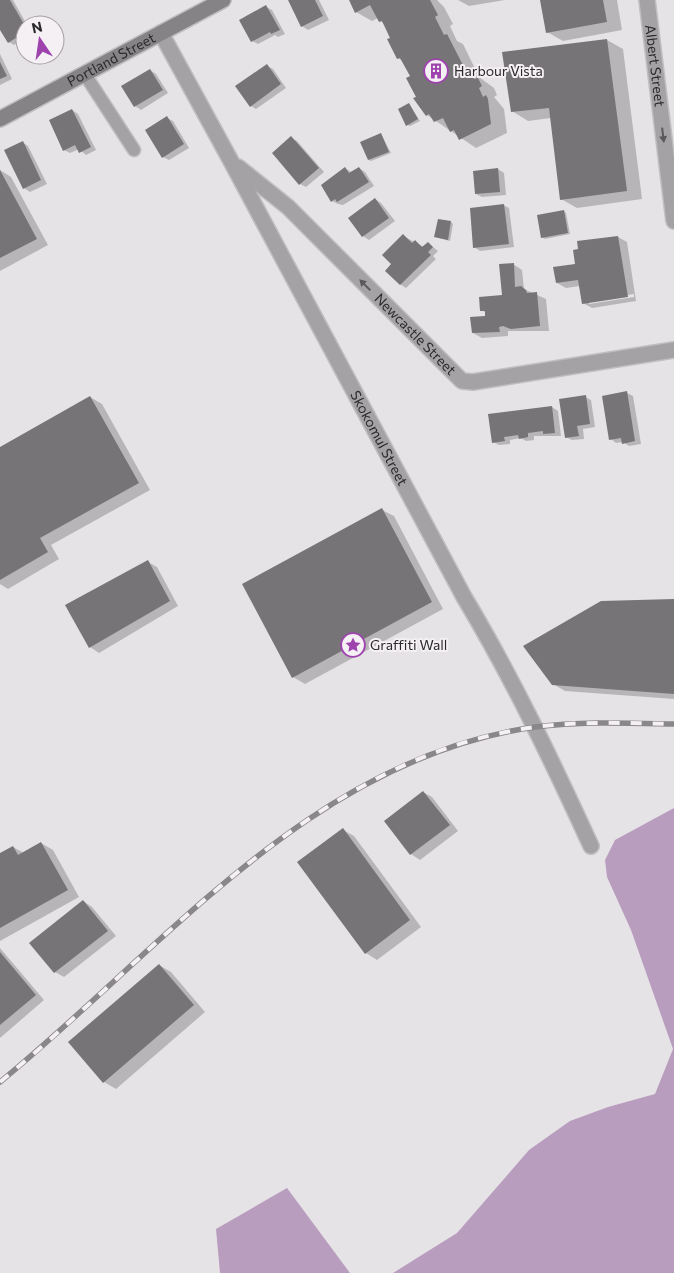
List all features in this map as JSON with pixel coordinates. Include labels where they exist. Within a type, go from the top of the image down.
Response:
[{"type":"main road","name":"Portland Street","points":[[0,119],[223,0]]},
{"type":"street","name":"Albert Street","points":[[647,0],[674,221]]},
{"type":"street","name":"Skokomul Street","points":[[161,33],[464,597],[502,664],[552,760],[591,846]]},
{"type":"street","name":"Newcastle Street","points":[[232,162],[288,207],[462,382],[473,382],[674,350]]},
{"type":"lane","points":[[84,73],[134,150]]},
{"type":"shaded area","points":[[674,808],[674,1273],[393,1273],[457,1233],[529,1150],[570,1121],[608,1107],[655,1094],[673,1049],[631,930],[607,877],[605,860],[615,840]]},
{"type":"shaded area","points":[[287,1188],[350,1273],[220,1273],[216,1229]]},
{"type":"building","points":[[0,0],[10,0],[19,15],[15,15],[15,38],[8,43],[0,30]]},
{"type":"building","points":[[288,0],[315,0],[323,16],[301,27]]},
{"type":"building","name":"Harbour Vista","points":[[349,0],[430,0],[438,15],[435,17],[444,35],[447,34],[466,71],[470,70],[474,79],[478,78],[482,86],[479,88],[483,97],[486,95],[488,99],[491,124],[459,140],[454,130],[450,132],[443,118],[434,122],[429,114],[426,116],[413,98],[416,97],[406,78],[410,76],[400,58],[397,59],[387,39],[390,38],[382,21],[379,22],[370,5],[355,13]]},
{"type":"building","points":[[540,0],[603,0],[607,22],[546,33]]},
{"type":"building","points":[[266,5],[280,30],[271,34],[270,32],[251,42],[239,20]]},
{"type":"building","points":[[607,39],[627,191],[560,200],[549,108],[511,112],[502,52]]},
{"type":"building","points":[[0,62],[7,76],[0,79]]},
{"type":"building","points":[[267,64],[281,84],[250,107],[235,86]]},
{"type":"building","points":[[150,69],[163,90],[134,107],[121,86]]},
{"type":"building","points":[[409,103],[418,119],[406,126],[398,109]]},
{"type":"building","points":[[72,109],[91,147],[79,153],[75,145],[63,151],[49,120]]},
{"type":"building","points":[[167,116],[184,144],[162,158],[145,130]]},
{"type":"building","points":[[381,133],[389,152],[368,160],[360,142]]},
{"type":"building","points":[[291,136],[319,168],[299,185],[272,153]]},
{"type":"building","points":[[23,141],[41,180],[23,189],[4,150]]},
{"type":"building","points":[[345,167],[349,173],[359,167],[369,182],[337,202],[335,199],[331,202],[321,185]]},
{"type":"building","points":[[498,168],[500,192],[475,194],[473,171]]},
{"type":"building","points":[[0,170],[37,239],[0,258]]},
{"type":"building","points":[[375,198],[389,218],[362,237],[348,218]]},
{"type":"building","points":[[504,204],[509,244],[473,248],[470,208]]},
{"type":"building","points":[[564,210],[568,233],[541,238],[537,215]]},
{"type":"building","points":[[438,219],[451,221],[448,240],[434,237]]},
{"type":"building","points":[[403,234],[412,243],[415,240],[422,247],[428,242],[433,247],[428,252],[431,255],[400,285],[385,271],[391,264],[382,255]]},
{"type":"building","points":[[618,236],[628,297],[582,304],[578,280],[556,283],[553,267],[575,264],[573,250],[578,249],[577,241]]},
{"type":"building","points":[[514,263],[515,287],[521,286],[527,293],[537,292],[540,326],[511,329],[503,326],[499,327],[500,332],[472,333],[470,317],[485,316],[485,311],[480,311],[479,297],[502,295],[499,264]]},
{"type":"building","points":[[627,391],[635,441],[622,444],[621,438],[609,440],[602,396]]},
{"type":"building","points":[[586,395],[590,424],[577,426],[579,436],[565,438],[559,399]]},
{"type":"building","points":[[90,396],[139,483],[40,538],[48,552],[0,580],[0,447]]},
{"type":"building","points":[[552,406],[555,433],[543,434],[543,431],[528,433],[528,437],[519,439],[518,435],[504,437],[505,441],[492,443],[488,414]]},
{"type":"building","points":[[382,508],[432,602],[292,678],[242,584]]},
{"type":"building","points":[[148,560],[170,601],[89,648],[65,605]]},
{"type":"building","points":[[674,599],[674,694],[552,685],[523,646],[601,601]]},
{"type":"building","points":[[423,791],[450,825],[410,855],[384,821]]},
{"type":"building","points":[[343,828],[410,920],[365,954],[297,862]]},
{"type":"building","points":[[41,842],[68,890],[0,928],[0,853],[13,846],[18,855]]},
{"type":"building","points":[[83,900],[108,931],[54,973],[29,943]]},
{"type":"building","points":[[0,952],[36,995],[0,1025]]},
{"type":"building","points":[[159,964],[194,1005],[103,1083],[68,1042]]},
{"type":"railway","points":[[0,1082],[245,866],[311,818],[380,777],[455,746],[535,727],[587,723],[674,724]]},
{"type":"place","name":"Harbour Vista","points":[[436,71]]},
{"type":"place","name":"Graffiti Wall","points":[[353,645]]}]
